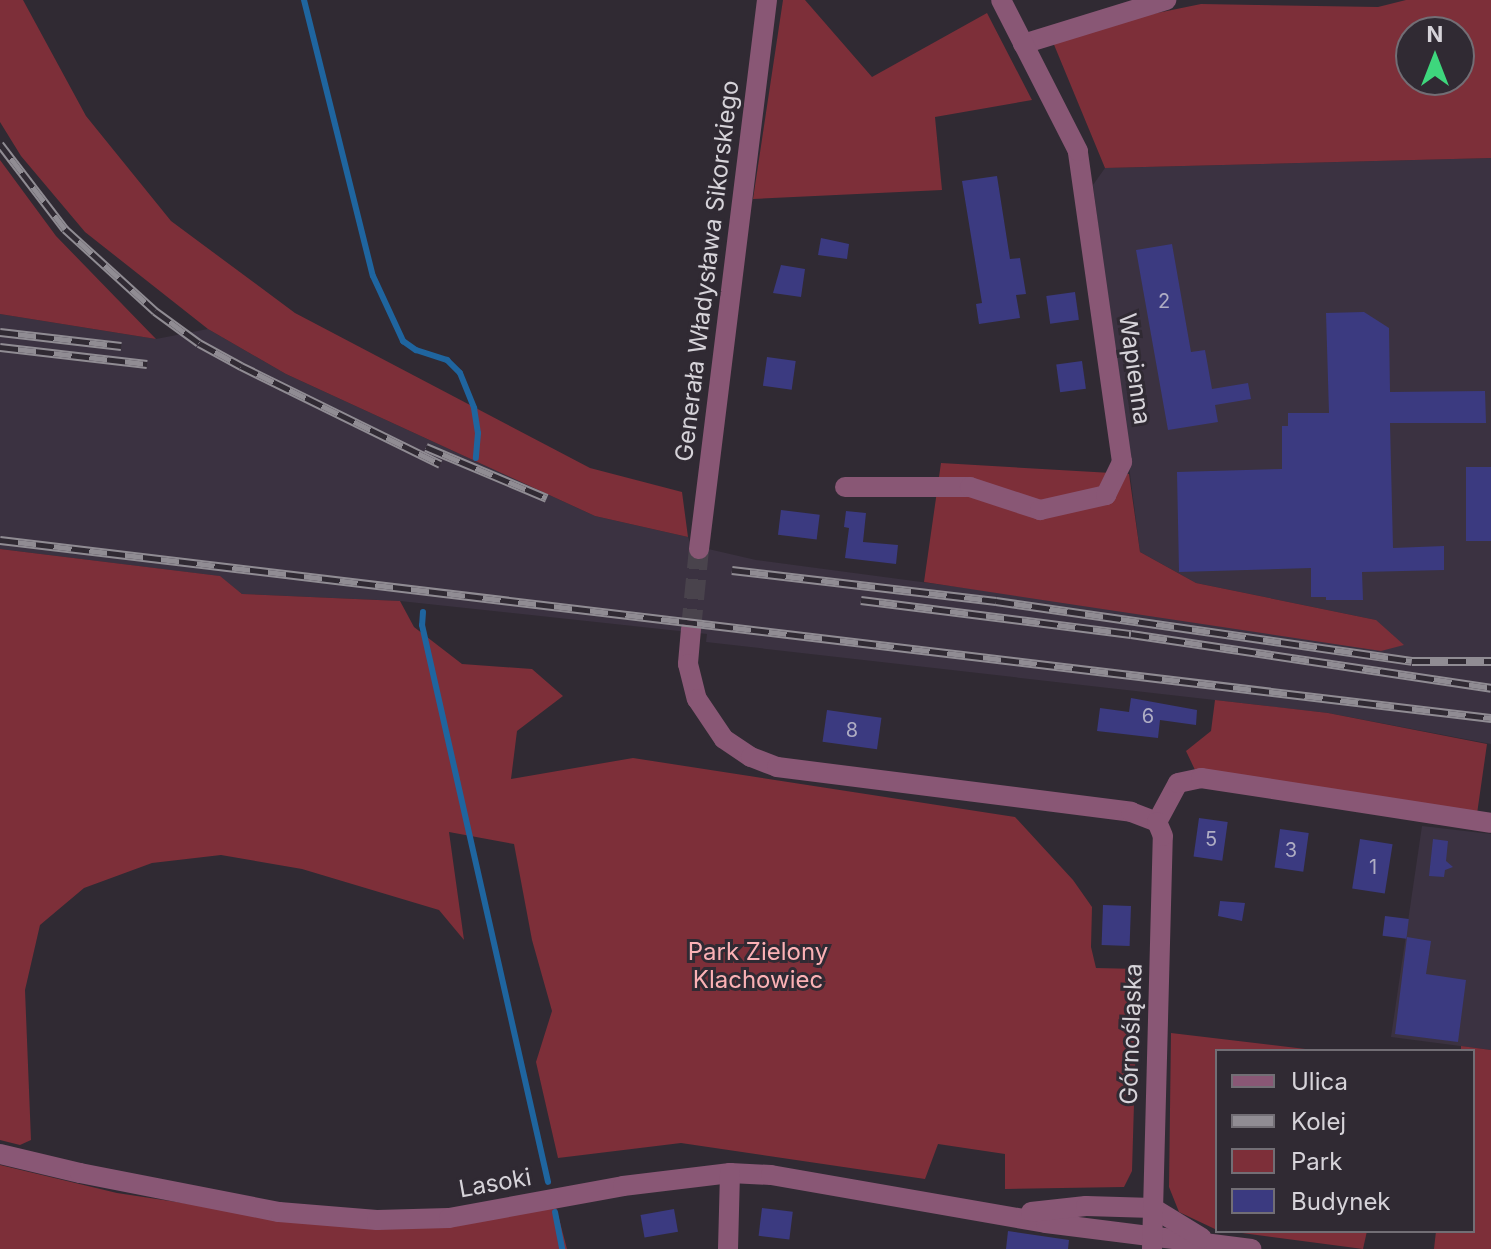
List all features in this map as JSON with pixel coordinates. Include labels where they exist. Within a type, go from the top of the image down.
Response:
[{"type":"street","name":"Generała Władysława Sikorskiego","points":[[699,549],[767,0]]},
{"type":"street","name":"Wapienna","points":[[845,487],[970,487],[1040,510],[1106,495],[1122,462],[1078,151],[1001,0]]},
{"type":"street","points":[[1023,44],[1166,0]]},
{"type":"street","points":[[691,629],[688,664],[697,699],[724,739],[751,757],[777,767],[1131,812],[1157,822],[1178,783],[1201,778],[1491,823]]},
{"type":"street","name":"Górnośląska","points":[[1152,1242],[1163,836],[1157,822]]},
{"type":"street","name":"Lasoki","points":[[0,1154],[279,1212],[377,1220],[449,1218],[623,1186],[730,1173],[812,1181],[1000,1215]]},
{"type":"street","points":[[728,1249],[730,1173]]},
{"type":"street","points":[[1000,1215],[1086,1206],[1153,1208],[1209,1242]]},
{"type":"street","points":[[1000,1215],[1152,1242],[1209,1242],[1251,1249]]},
{"type":"shaded area","points":[[1491,158],[1491,744],[1328,713],[706,642],[707,634],[400,601],[242,594],[219,576],[0,549],[0,314],[156,339],[208,329],[286,374],[595,516],[688,537],[691,545],[756,560],[1004,593],[1376,620],[1196,583],[1140,552],[1093,185],[1105,168]]},
{"type":"shaded area","points":[[1422,826],[1491,834],[1491,1050],[1391,1037]]},
{"type":"green space","points":[[0,0],[23,0],[86,116],[171,221],[295,313],[590,468],[682,492],[688,537],[595,516],[286,374],[208,329],[85,232],[21,156],[0,122]]},
{"type":"green space","points":[[783,0],[805,0],[872,77],[987,13],[1032,100],[935,117],[942,190],[753,199]]},
{"type":"green space","points":[[1406,0],[1491,0],[1491,158],[1105,168],[1050,35],[1201,4],[1378,7]]},
{"type":"green space","points":[[0,160],[56,236],[156,339],[0,314]]},
{"type":"green space","points":[[941,463],[1129,474],[1140,552],[1196,583],[1376,620],[1404,645],[1381,651],[924,582]]},
{"type":"green space","name":"Park Zielony Klachowiec","points":[[0,549],[220,576],[242,594],[400,601],[414,627],[462,664],[532,669],[563,696],[517,731],[511,779],[633,758],[1015,817],[1073,880],[1092,907],[1091,947],[1096,968],[1138,969],[1132,1171],[1124,1187],[1005,1189],[1005,1154],[938,1144],[925,1179],[681,1143],[558,1158],[536,1062],[552,1011],[532,940],[514,844],[449,832],[464,940],[439,910],[302,869],[221,855],[152,863],[84,888],[40,925],[25,990],[31,1140],[20,1145],[0,1140]]},
{"type":"green space","points":[[1215,700],[1328,713],[1487,744],[1477,814],[1195,770],[1186,751],[1211,731]]},
{"type":"green space","points":[[1171,1033],[1305,1049],[1215,1049],[1215,1229],[1179,1212],[1169,1187]]},
{"type":"green space","points":[[1461,1046],[1491,1050],[1491,1249],[1434,1249],[1436,1233],[1475,1233],[1475,1049],[1461,1049]]},
{"type":"green space","points":[[0,1165],[117,1193],[283,1218],[556,1207],[567,1249],[0,1249]]},
{"type":"green space","points":[[1242,1233],[1367,1233],[1363,1249]]},
{"type":"building","points":[[997,176],[1010,259],[1020,258],[1026,294],[1016,295],[1020,318],[979,324],[976,304],[982,303],[962,181]]},
{"type":"building","points":[[821,238],[849,244],[847,259],[818,255]]},
{"type":"building","points":[[1172,244],[1191,352],[1205,350],[1212,389],[1248,383],[1251,399],[1215,405],[1218,422],[1168,430],[1136,250]]},
{"type":"building","points":[[781,265],[805,269],[801,297],[773,293]]},
{"type":"building","points":[[1075,292],[1079,320],[1050,324],[1046,296]]},
{"type":"building","points":[[1364,312],[1389,328],[1390,392],[1485,391],[1486,423],[1390,423],[1393,548],[1444,546],[1444,570],[1362,572],[1363,600],[1311,597],[1311,568],[1179,572],[1177,472],[1282,469],[1282,426],[1288,426],[1288,413],[1329,413],[1326,313]]},
{"type":"building","points":[[767,357],[796,361],[792,390],[763,386]]},
{"type":"building","points":[[1082,361],[1086,389],[1060,392],[1056,365]]},
{"type":"building","points":[[1466,467],[1491,467],[1491,541],[1466,541]]},
{"type":"building","points":[[781,510],[820,515],[817,540],[778,535]]},
{"type":"building","points":[[846,511],[866,513],[863,542],[898,545],[896,564],[845,558],[849,528],[844,527]]},
{"type":"building","points":[[1131,698],[1197,710],[1196,725],[1160,720],[1158,738],[1097,731],[1100,708],[1129,712]]},
{"type":"building","points":[[827,710],[881,718],[877,749],[823,742]]},
{"type":"building","points":[[1199,818],[1228,822],[1222,861],[1194,857]]},
{"type":"building","points":[[1280,829],[1309,833],[1303,872],[1275,868]]},
{"type":"building","points":[[1360,839],[1393,844],[1385,894],[1352,888]]},
{"type":"building","points":[[1433,839],[1448,841],[1446,861],[1453,867],[1445,870],[1444,877],[1429,876]]},
{"type":"building","points":[[1220,901],[1245,903],[1242,921],[1218,916]]},
{"type":"building","points":[[1103,905],[1131,906],[1130,946],[1102,945]]},
{"type":"building","points":[[1385,916],[1409,919],[1406,939],[1383,936]]},
{"type":"building","points":[[1407,937],[1431,941],[1426,974],[1466,980],[1458,1042],[1395,1034]]},
{"type":"building","points":[[762,1208],[793,1212],[789,1240],[759,1236]]},
{"type":"building","points":[[674,1209],[678,1232],[645,1238],[641,1215]]},
{"type":"building","points":[[1008,1231],[1069,1240],[1068,1249],[1006,1249]]},
{"type":"waterway","points":[[304,0],[373,276],[403,341],[416,350],[447,360],[460,373],[474,408],[478,433],[476,458]]},
{"type":"waterway","points":[[423,612],[422,625],[548,1182]]},
{"type":"waterway","points":[[555,1212],[562,1249]]},
{"type":"tunnel","points":[[691,629],[699,549]]},
{"type":"railway","points":[[0,144],[65,229],[155,311],[199,343],[241,366],[440,464]]},
{"type":"railway","points":[[0,332],[121,346]]},
{"type":"railway","points":[[0,347],[147,364]]},
{"type":"railway","points":[[426,447],[547,498]]},
{"type":"railway","points":[[0,540],[1491,718]]},
{"type":"railway","points":[[732,570],[996,601],[1412,661],[1491,661]]},
{"type":"railway","points":[[861,600],[1131,634],[1491,688]]}]
